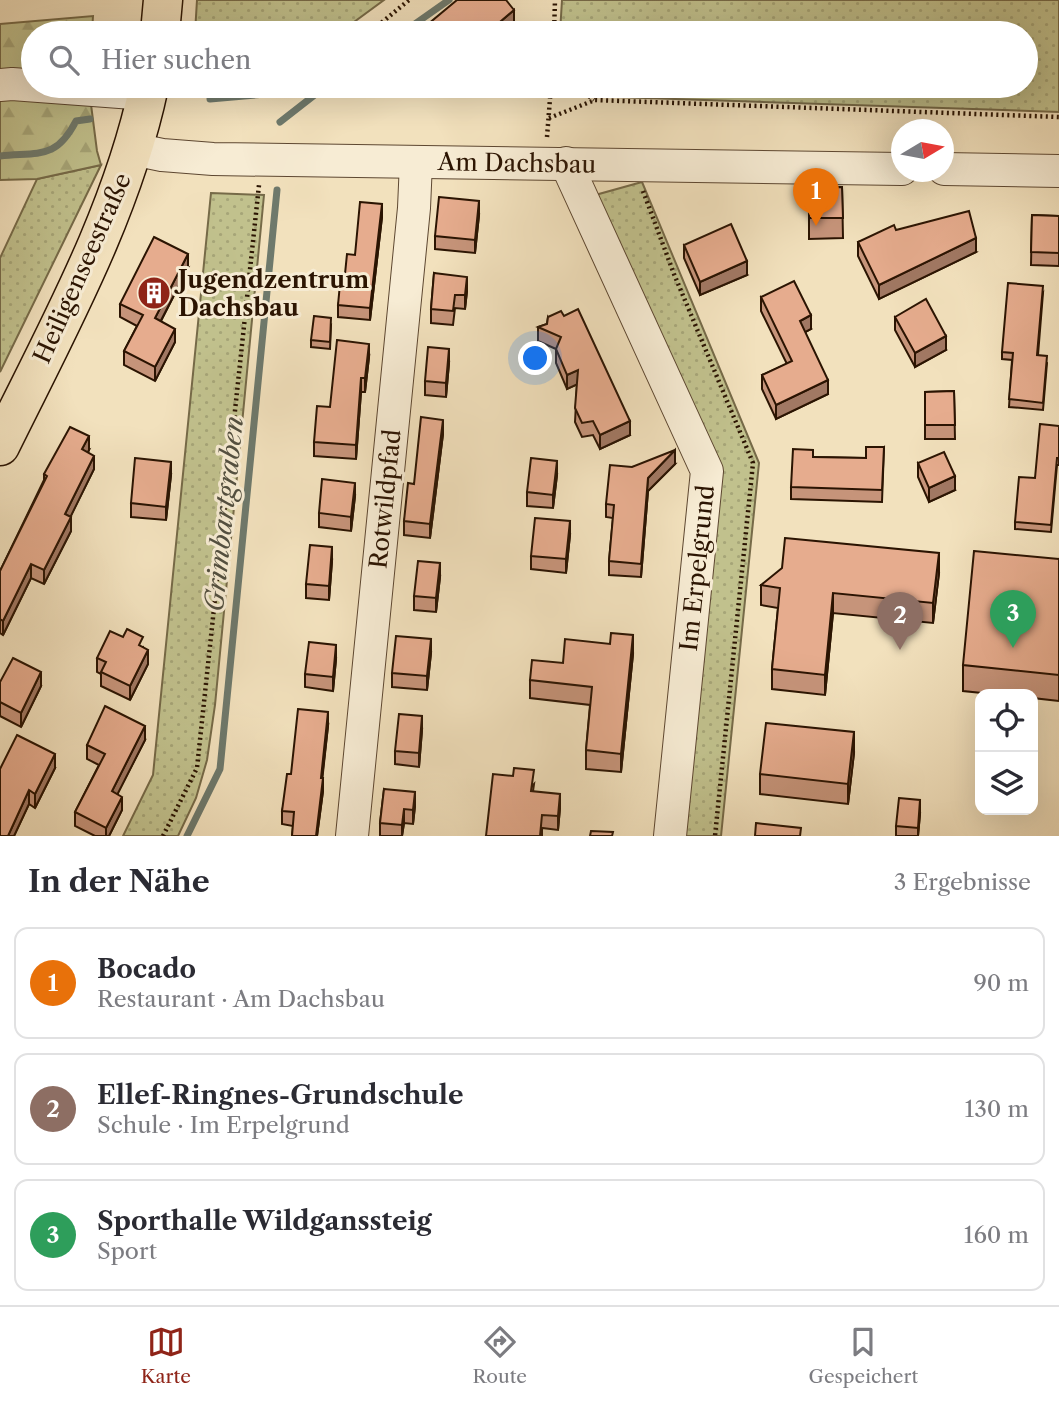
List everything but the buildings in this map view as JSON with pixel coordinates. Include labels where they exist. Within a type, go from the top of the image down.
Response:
[{"type":"main road","points":[[161,21],[163,0]]},
{"type":"main road","name":"Heiligenseestraße","points":[[0,446],[67,313],[111,209],[133,149],[146,98]]},
{"type":"street","points":[[0,85],[21,84]]},
{"type":"street","name":"Am Dachsbau","points":[[133,149],[162,155],[262,160],[557,162],[891,169]]},
{"type":"street","name":"Rotwildpfad","points":[[352,836],[414,208],[416,162]]},
{"type":"street","name":"Im Erpelgrund","points":[[557,162],[707,471],[670,836]]},
{"type":"street","points":[[954,169],[1059,171]]},
{"type":"path","points":[[384,21],[410,0]]},
{"type":"path","points":[[554,21],[555,0]]},
{"type":"path","points":[[550,98],[549,118],[557,162]]},
{"type":"path","points":[[549,118],[595,100],[1059,117]]},
{"type":"path","points":[[163,836],[197,768],[262,160]]},
{"type":"green space","points":[[197,0],[384,0],[355,21],[196,21]]},
{"type":"green space","points":[[562,0],[1059,0],[1059,112],[646,98],[1038,98],[1038,21],[561,21]]},
{"type":"green space","points":[[93,16],[93,21],[35,21]]},
{"type":"green space","points":[[21,22],[21,98],[90,98],[101,165],[37,179],[0,180],[0,24]]},
{"type":"green space","points":[[101,165],[0,372],[0,258],[37,179]]},
{"type":"green space","points":[[642,182],[759,463],[721,836],[678,836],[711,504],[592,202],[599,194]]},
{"type":"green space","points":[[211,193],[264,195],[215,705],[207,760],[196,798],[178,836],[123,836],[153,775]]},
{"type":"waterway","points":[[419,21],[449,0]]},
{"type":"waterway","points":[[210,99],[221,98]]},
{"type":"waterway","name":"Grimbartgraben","points":[[280,122],[311,98]]},
{"type":"waterway","points":[[0,156],[45,152],[61,142],[76,121],[90,119]]},
{"type":"waterway","name":"Grimbartgraben","points":[[187,836],[220,769],[277,190]]},
{"type":"place","name":"Bocado","points":[[816,226]]},
{"type":"place","name":"Jugendzentrum Dachsbau","points":[[154,293]]},
{"type":"place","name":"Sporthalle Wildganssteig","points":[[1013,648]]},
{"type":"place","name":"Ellef-Ringnes-Grundschule","points":[[900,650]]}]
